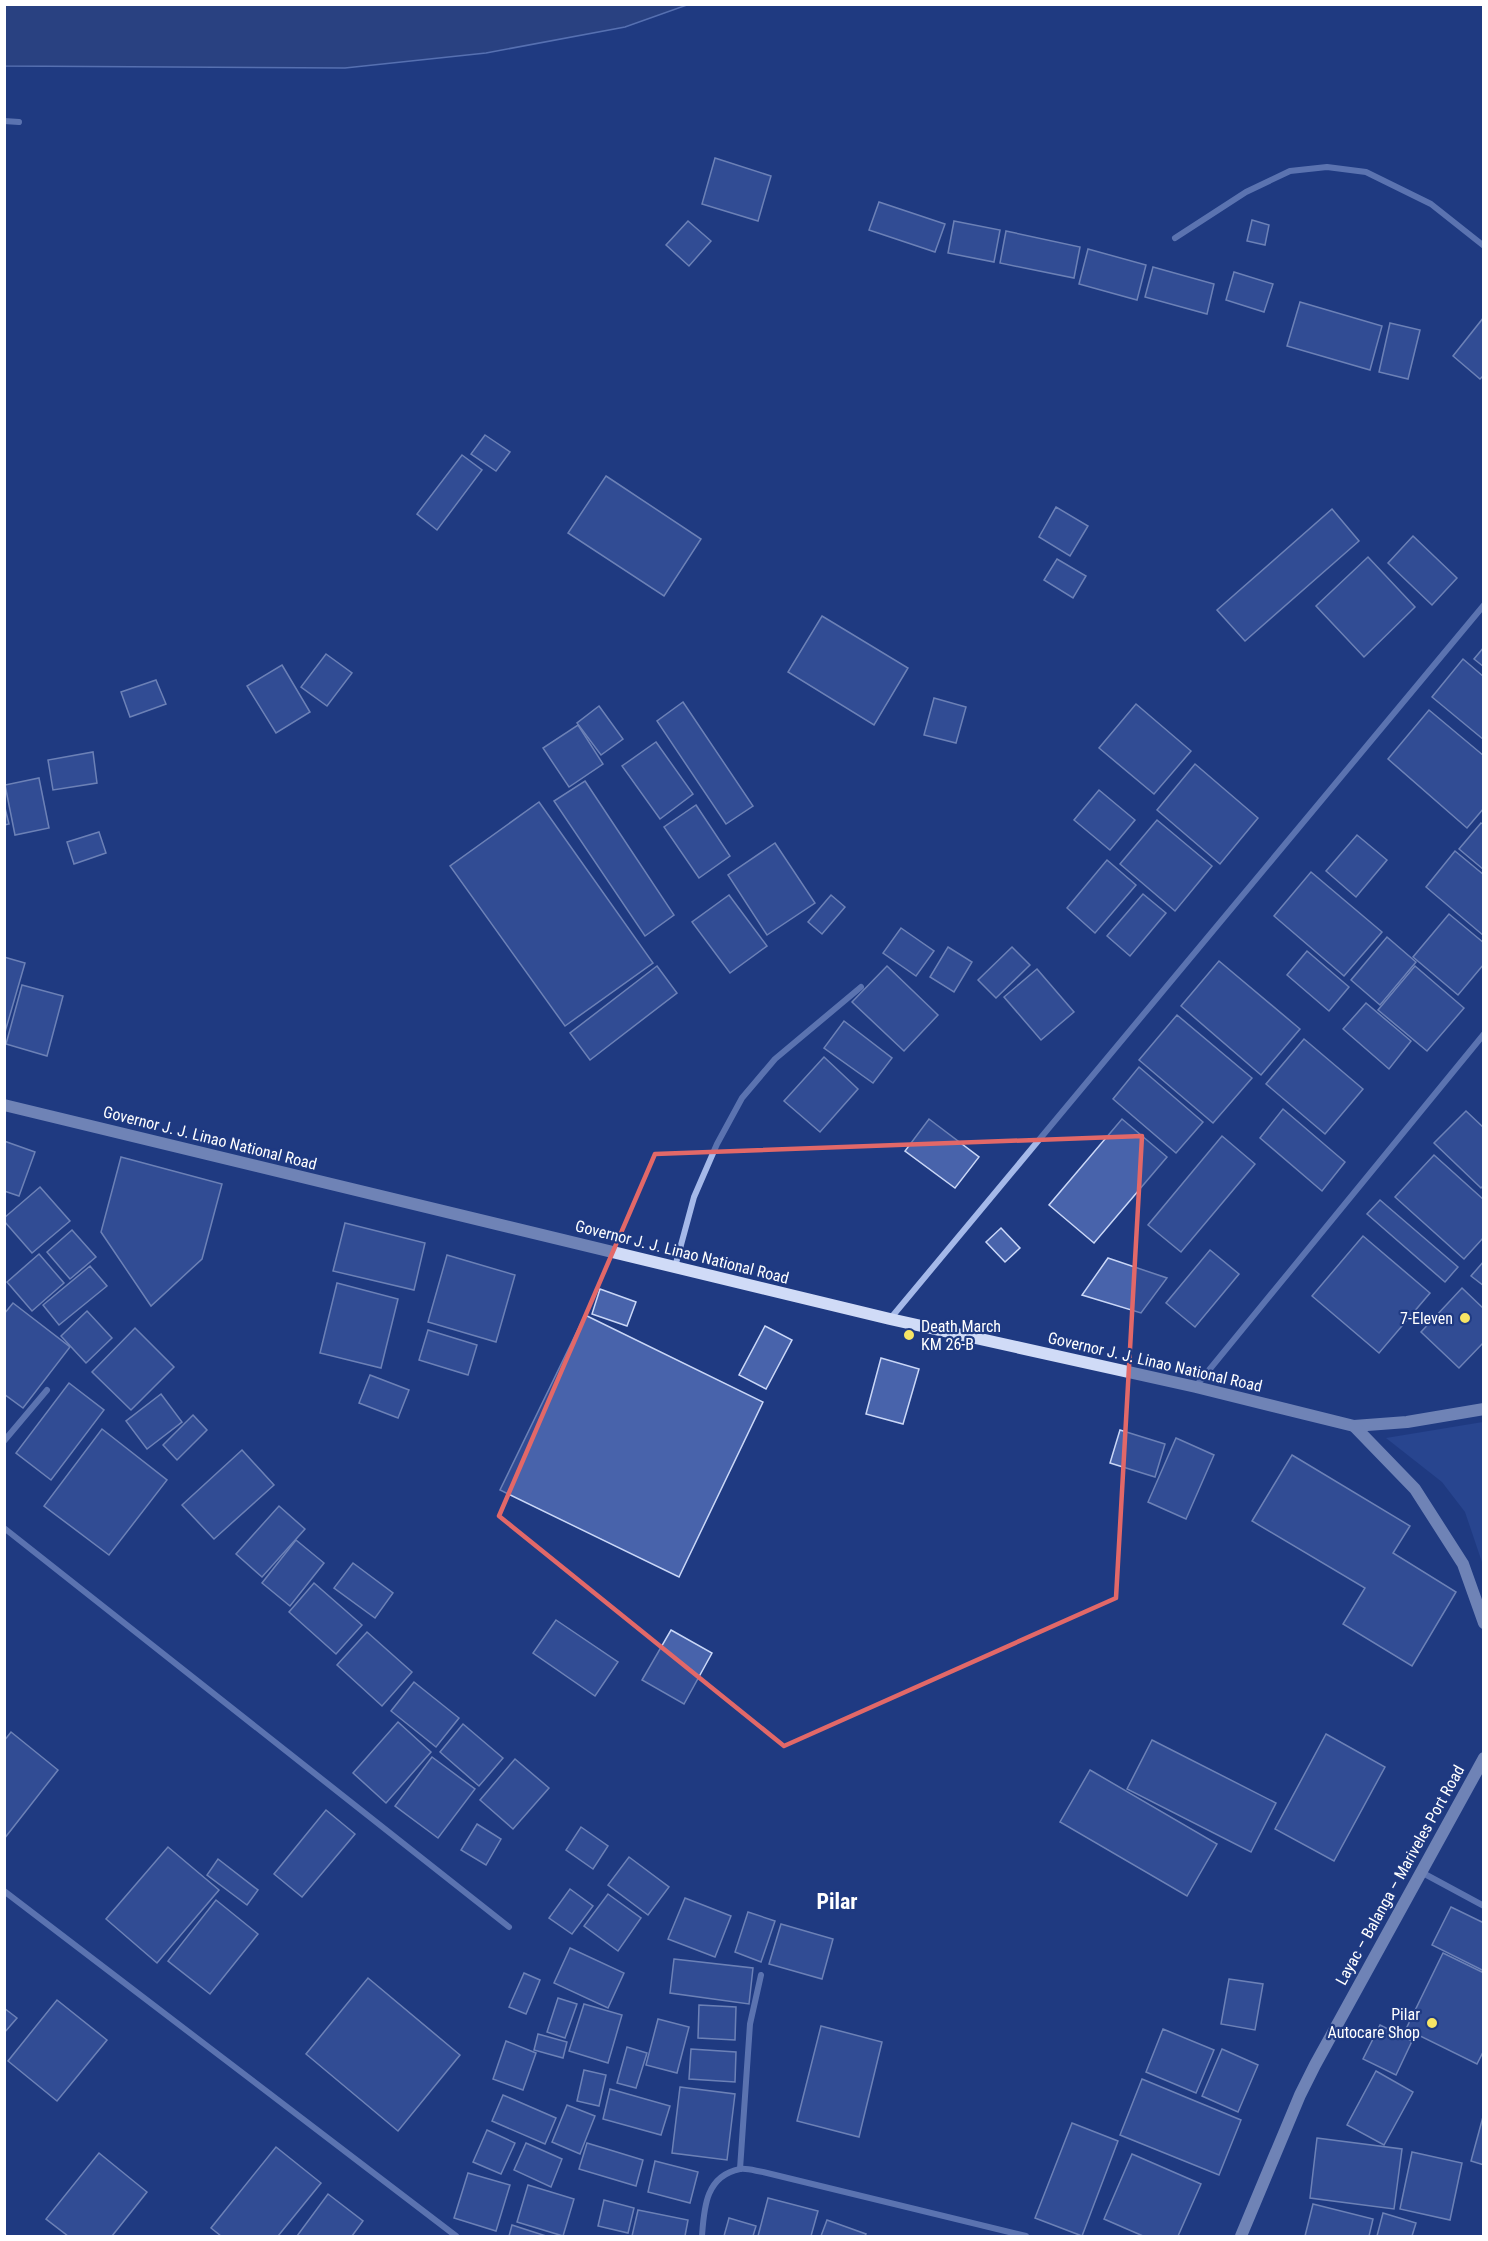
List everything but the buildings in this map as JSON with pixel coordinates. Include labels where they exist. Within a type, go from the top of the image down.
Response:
[{"type":"main road","name":"Governor J. J. Linao National Road","points":[[4,1105],[890,1319],[1196,1387],[1354,1426],[1407,1422],[1484,1409]]},
{"type":"main road","points":[[1354,1426],[1415,1489],[1463,1564],[1484,1623]]},
{"type":"main road","name":"Layac – Balanga – Mariveles Port Road","points":[[1241,2236],[1300,2095],[1315,2065],[1484,1758]]},
{"type":"street","points":[[4,121],[19,122]]},
{"type":"street","points":[[1175,238],[1246,192],[1290,171],[1327,167],[1366,172],[1431,204],[1484,246]]},
{"type":"street","points":[[890,1319],[1484,604]]},
{"type":"street","points":[[674,1267],[694,1197],[717,1144],[742,1098],[775,1059],[861,987]]},
{"type":"street","points":[[1196,1387],[1484,1034]]},
{"type":"street","points":[[4,1442],[47,1390]]},
{"type":"street","points":[[4,1528],[509,1927]]},
{"type":"street","points":[[1421,1872],[1484,1905]]},
{"type":"street","points":[[4,1891],[456,2236]]},
{"type":"street","points":[[740,2169],[750,2024],[761,1975]]},
{"type":"street","points":[[702,2236],[705,2200],[718,2180],[740,2169],[763,2172],[1026,2236]]},
{"type":"highlighted area","points":[[1142,1136],[1116,1598],[784,1746],[499,1516],[655,1154]]},
{"type":"shaded area","points":[[5,4],[687,5],[625,27],[486,53],[345,68],[5,66]]},
{"type":"shaded area","points":[[1484,1422],[1483,1565],[1465,1512],[1442,1482],[1386,1438]]},
{"type":"place","name":"7-Eleven","points":[[1465,1318]]},
{"type":"place","name":"Death March KM 26-B","points":[[909,1335]]},
{"type":"place","name":"Pilar Autocare Shop","points":[[1432,2023]]},
{"type":"district","name":"Pilar","points":[[837,1901]]}]
